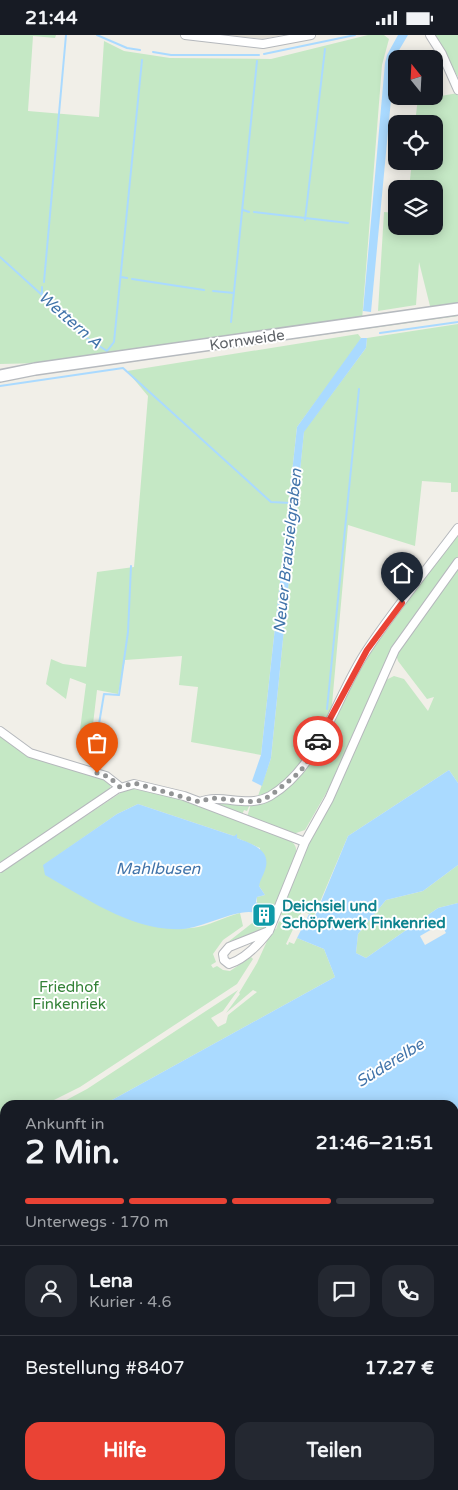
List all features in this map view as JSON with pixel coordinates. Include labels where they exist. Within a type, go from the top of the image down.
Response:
[{"type":"main road","name":"Kornweide","points":[[0,376],[35,369],[458,309]]},
{"type":"main road","name":"Kornweide","points":[[0,370],[35,369]]},
{"type":"street","points":[[185,35],[263,44],[311,35]]},
{"type":"street","points":[[430,35],[440,50],[458,90]]},
{"type":"street","points":[[200,802],[211,798],[256,802],[270,796],[294,777],[310,757],[367,650],[458,527]]},
{"type":"street","points":[[269,931],[229,947],[223,953],[224,960],[229,964],[240,959],[261,941],[269,931],[305,842],[329,799],[395,650],[458,562]]},
{"type":"street","points":[[0,731],[26,752],[106,776],[120,787]]},
{"type":"street","points":[[0,868],[120,787],[134,783],[200,802],[305,842]]},
{"type":"shaded area","points":[[226,35],[282,35],[263,39]]},
{"type":"green space","points":[[0,35],[56,35],[55,38],[33,36],[28,111],[99,117],[104,41],[124,51],[170,58],[271,59],[368,35],[384,35],[389,39],[382,65],[362,320],[42,363],[0,364]]},
{"type":"green space","points":[[433,35],[458,35],[458,77],[443,50]]},
{"type":"green space","points":[[458,93],[458,305],[431,310],[419,262],[416,305],[378,311],[384,212],[388,212],[388,235],[443,235],[443,180],[410,180],[411,170],[443,170],[443,115],[416,115],[417,105],[443,105],[443,96]]},
{"type":"green space","points":[[458,314],[458,316],[0,380],[0,379]]},
{"type":"green space","points":[[458,324],[458,492],[451,492],[451,483],[422,481],[415,546],[348,525],[331,716],[305,766],[256,802],[271,758],[304,431],[366,348],[367,338]]},
{"type":"green space","points":[[358,334],[361,338],[356,347],[297,427],[261,755],[191,742],[198,687],[179,685],[182,656],[125,660],[118,694],[97,690],[92,733],[80,730],[86,684],[70,678],[66,699],[46,684],[51,659],[63,664],[86,667],[97,572],[134,567],[148,396],[127,371]]},
{"type":"green space","points":[[458,530],[458,557],[397,640],[380,673],[329,788],[305,830],[293,834],[247,817],[251,804],[298,778],[307,767],[353,677]]},
{"type":"green space","points":[[458,567],[458,783],[449,770],[348,836],[314,916],[302,911],[297,922],[280,914],[282,907],[288,910],[291,905],[285,902],[300,862],[386,680],[394,676],[404,679],[428,711],[434,697],[427,699],[398,661],[396,654]]},
{"type":"green space","points":[[0,735],[12,745],[31,756],[88,772],[106,780],[111,785],[109,791],[0,864]]},
{"type":"green space","name":"Friedhof Finkenriek","points":[[128,788],[177,797],[290,840],[296,849],[291,869],[273,908],[257,903],[257,897],[265,895],[259,886],[260,848],[237,838],[237,835],[234,836],[138,804],[117,814],[44,865],[95,900],[131,919],[150,925],[192,928],[240,913],[243,926],[223,940],[213,954],[216,962],[211,965],[213,968],[217,966],[223,970],[230,971],[251,957],[253,959],[237,984],[80,1087],[54,1100],[0,1100],[0,873]]},
{"type":"green space","points":[[213,801],[250,804],[247,811],[244,810],[242,815],[213,803]]},
{"type":"green space","points":[[458,865],[458,903],[438,908],[366,958],[356,953],[358,934],[386,900],[423,891]]},
{"type":"green space","points":[[284,919],[295,925],[286,944],[288,945],[289,942],[294,944],[297,938],[324,949],[335,977],[112,1100],[66,1100],[87,1089],[238,990],[223,1011],[211,1018],[218,1027],[226,1023],[228,1015],[257,992],[253,990],[226,1013],[240,994],[273,928],[276,929],[279,921],[282,923]]},
{"type":"green space","points":[[256,920],[266,924],[264,929],[228,942]]},
{"type":"water","points":[[398,35],[408,35],[399,50],[390,50]]},
{"type":"water","points":[[388,53],[388,105],[390,105],[388,115],[371,312],[363,311]]},
{"type":"water","name":"Neuer Brausielgraben","points":[[361,338],[367,338],[366,348],[304,432],[271,758],[262,786],[252,781],[261,755],[297,427]]},
{"type":"water","name":"Süderelbe","points":[[449,770],[458,783],[458,865],[423,891],[386,900],[358,934],[356,953],[366,958],[438,908],[458,903],[458,1100],[112,1100],[335,977],[324,949],[297,938],[309,914],[315,916],[348,836]]},
{"type":"water","name":"Mahlbusen","points":[[138,804],[234,836],[237,834],[237,838],[259,849],[266,857],[265,870],[259,886],[265,895],[257,897],[256,902],[260,905],[256,913],[240,913],[182,929],[146,925],[110,912],[45,875],[43,865],[117,814]]},
{"type":"pier","points":[[441,924],[446,933],[425,945],[420,936]]},
{"type":"waterway","points":[[44,282],[66,35]]},
{"type":"waterway","points":[[97,35],[127,48],[140,50]]},
{"type":"waterway","points":[[264,54],[355,35]]},
{"type":"waterway","points":[[305,220],[325,49]]},
{"type":"waterway","points":[[153,52],[171,55],[259,55]]},
{"type":"waterway","name":"Wettern A","points":[[0,257],[42,295],[79,333],[107,351],[114,342],[142,60]]},
{"type":"waterway","points":[[231,322],[257,61]]},
{"type":"waterway","points":[[243,210],[249,212]]},
{"type":"waterway","points":[[254,212],[348,223]]},
{"type":"waterway","name":"Wettern A","points":[[121,277],[127,278]]},
{"type":"waterway","points":[[132,279],[204,290]]},
{"type":"waterway","name":"Wettern A","points":[[42,287],[42,295]]},
{"type":"waterway","points":[[213,291],[234,293]]},
{"type":"waterway","points":[[380,333],[458,322]]},
{"type":"waterway","name":"Neuer Brausielgraben","points":[[0,386],[123,368],[271,502],[291,503]]},
{"type":"waterway","points":[[327,709],[359,389]]},
{"type":"waterway","points":[[92,766],[104,694],[119,695],[128,632],[131,566]]},
{"type":"way so far","points":[[97,773],[109,777],[120,787],[134,783],[200,802],[211,798],[256,802],[278,791],[294,777],[305,766],[318,741]]},
{"type":"place","name":"Deichsiel und Schöpfwerk Finkenried","points":[[264,915]]},
{"type":"route","points":[[318,741],[349,680],[367,650],[402,603]]}]
